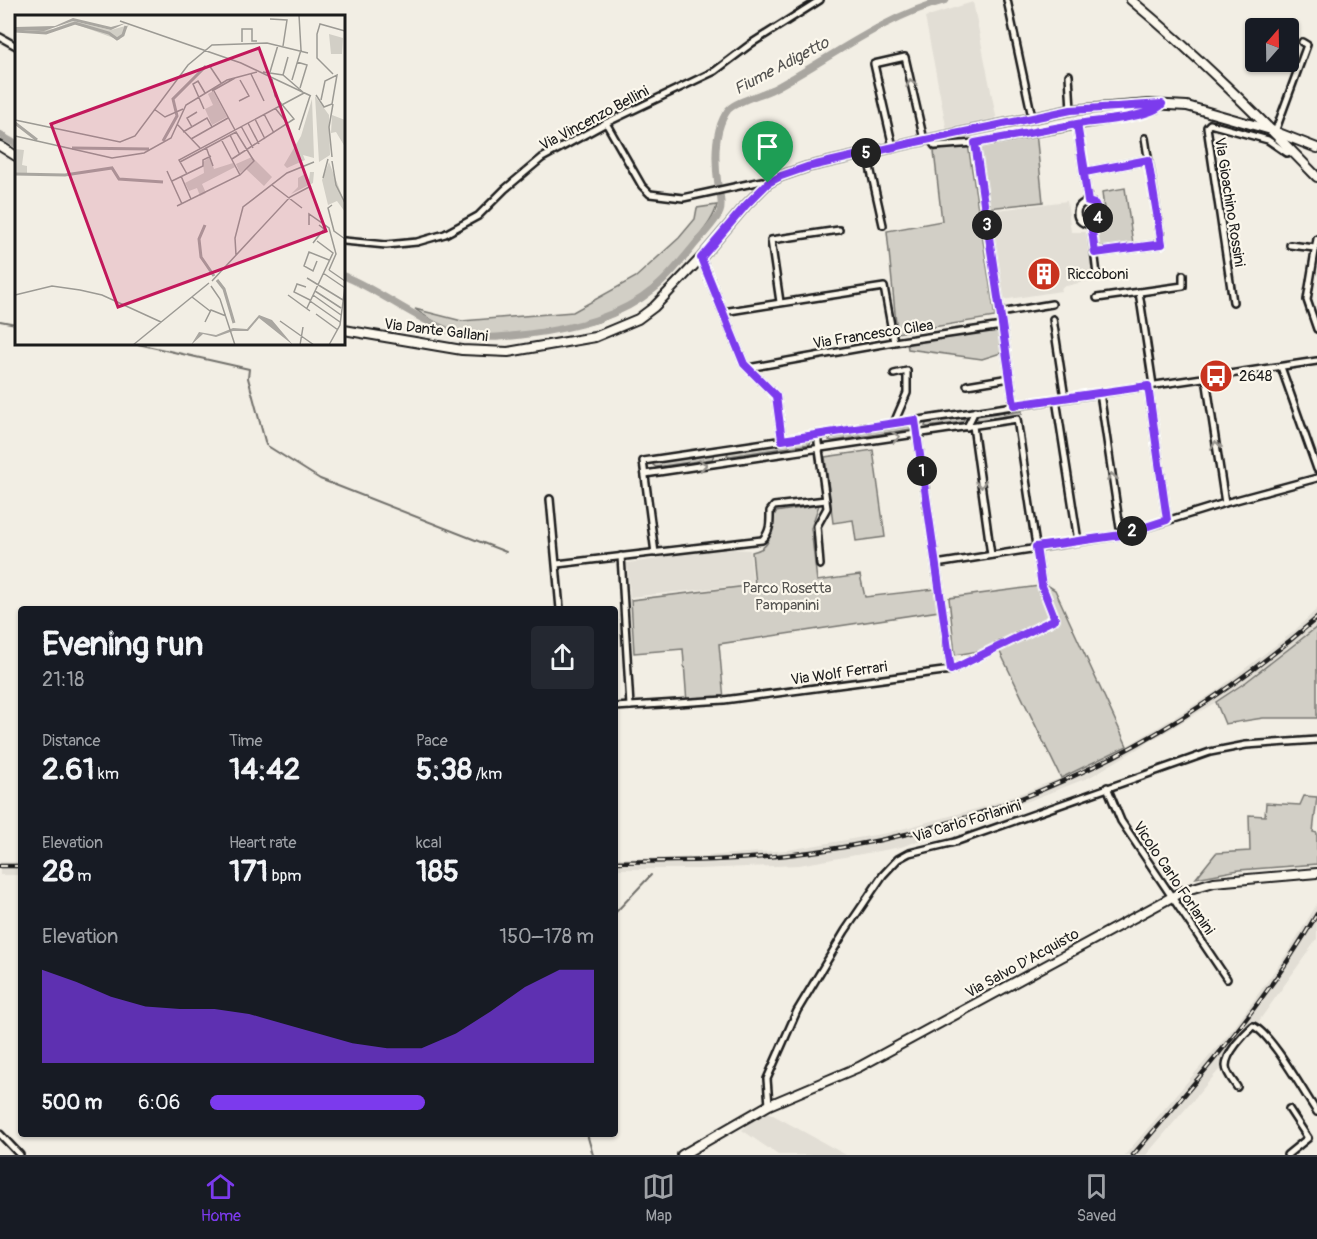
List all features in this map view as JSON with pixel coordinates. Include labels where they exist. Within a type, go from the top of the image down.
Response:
[{"type":"street","name":"Via Vincenzo Bellini","points":[[345,241],[386,245],[417,242],[445,234],[478,216],[505,189],[542,158],[606,123],[715,71],[752,43],[820,0]]},
{"type":"street","points":[[1006,0],[1032,117]]},
{"type":"street","points":[[1131,0],[1199,58],[1275,132],[1317,177]]},
{"type":"street","points":[[0,38],[15,46]]},
{"type":"street","points":[[1275,132],[1307,45],[1302,42]]},
{"type":"street","points":[[883,225],[868,158],[893,147],[874,64],[905,57],[927,140],[935,146],[975,143],[1137,115],[1156,109],[1162,104]]},
{"type":"street","points":[[1069,75],[1071,110]]},
{"type":"street","name":"Via Dante Gallani","points":[[345,330],[462,350],[508,352],[595,337],[631,323],[646,313],[701,258],[768,183],[793,171],[1032,117],[1071,110],[1162,104],[1187,106],[1275,132],[1317,148]]},
{"type":"street","points":[[606,123],[642,186],[650,194],[682,198],[762,181],[768,183]]},
{"type":"street","points":[[1077,124],[1088,202]]},
{"type":"street","name":"Via Gioachino Rossini","points":[[1233,302],[1207,127],[1210,124],[1253,135],[1268,140],[1287,153],[1292,151]]},
{"type":"street","points":[[1095,253],[1162,244],[1145,138]]},
{"type":"street","points":[[975,143],[1014,405]]},
{"type":"street","points":[[0,146],[15,155]]},
{"type":"street","points":[[1085,172],[1148,160]]},
{"type":"street","points":[[1088,202],[1095,204],[1099,213],[1097,220],[1084,223],[1077,214],[1081,204],[1088,202]]},
{"type":"street","points":[[1091,223],[1097,274]]},
{"type":"street","points":[[780,302],[771,240],[838,230]]},
{"type":"street","points":[[1317,239],[1307,300],[1317,329]]},
{"type":"street","points":[[1290,245],[1315,248]]},
{"type":"street","points":[[701,258],[744,364],[776,396],[782,440]]},
{"type":"street","points":[[1097,298],[1183,286],[1184,275]]},
{"type":"street","points":[[723,312],[884,286],[894,342]]},
{"type":"street","points":[[1139,292],[1167,520]]},
{"type":"street","points":[[1000,313],[1052,304]]},
{"type":"street","points":[[1053,319],[1065,398]]},
{"type":"street","name":"Via Francesco Cilea","points":[[748,368],[894,342],[1002,326]]},
{"type":"street","points":[[655,553],[643,461],[1317,362]]},
{"type":"street","points":[[1281,367],[1317,469]]},
{"type":"street","points":[[894,374],[906,371],[907,393],[894,423]]},
{"type":"street","points":[[967,385],[1010,378]]},
{"type":"street","points":[[1206,378],[1224,503]]},
{"type":"street","points":[[1100,393],[1121,535]]},
{"type":"street","points":[[1056,399],[1078,541]]},
{"type":"street","points":[[975,411],[970,426],[991,555]]},
{"type":"street","points":[[645,474],[1017,419],[1036,547]]},
{"type":"street","points":[[915,420],[951,670]]},
{"type":"street","points":[[817,435],[817,449],[827,508],[817,526],[820,565]]},
{"type":"street","points":[[719,449],[721,463]]},
{"type":"street","points":[[936,564],[1121,535],[1224,503],[1317,478]]},
{"type":"street","points":[[550,499],[560,606]]},
{"type":"street","points":[[557,564],[762,540],[770,527],[770,511],[774,506],[826,500]]},
{"type":"street","name":"Via Wolf Ferrari","points":[[618,707],[723,700],[951,670],[1055,619],[1042,586],[1036,547]]},
{"type":"street","points":[[621,556],[630,706]]},
{"type":"street","name":"Via Carlo Forlanini","points":[[769,1105],[767,1079],[797,1011],[845,931],[893,864],[909,853],[955,842],[1107,787],[1216,751],[1246,745],[1317,740]]},
{"type":"street","name":"Vicolo Carlo Forlanini","points":[[1107,787],[1121,821],[1227,979]]},
{"type":"street","name":"Via Salvo D'Acquisto","points":[[682,1155],[769,1105],[859,1067],[1172,896],[1203,883],[1317,873]]},
{"type":"street","points":[[1237,1087],[1228,1073],[1226,1066],[1228,1057],[1253,1026],[1261,1029],[1317,1112]]},
{"type":"street","points":[[1287,1155],[1308,1138],[1289,1109]]},
{"type":"street","points":[[0,1134],[20,1155]]},
{"type":"shaded area","points":[[973,2],[997,121],[947,131],[925,17]]},
{"type":"shaded area","points":[[1067,201],[1071,232],[1087,232],[1092,280],[1062,287],[1061,291],[1002,300],[990,211]]},
{"type":"shaded area","points":[[659,545],[750,550],[753,584],[630,597],[627,563],[658,559],[661,555]]},
{"type":"shaded area","points":[[1317,609],[1317,627],[1246,682],[1090,777],[901,847],[799,865],[618,869],[618,858],[678,858],[788,850],[887,833],[987,806],[1061,778],[1127,746],[1213,693],[1292,633]]},
{"type":"shaded area","points":[[0,862],[18,862],[18,875],[0,875]]},
{"type":"shaded area","points":[[1317,904],[1317,939],[1249,1035],[1146,1155],[1125,1155],[1236,1025],[1288,952]]},
{"type":"shaded area","points":[[764,1110],[846,1155],[778,1155],[742,1130]]},
{"type":"green space","points":[[1036,132],[1043,202],[988,208],[978,143]]},
{"type":"green space","points":[[968,144],[995,317],[897,333],[887,231],[942,221],[934,151]]},
{"type":"green space","points":[[1125,188],[1133,244],[1098,248],[1096,230],[1106,228],[1102,192]]},
{"type":"green space","points":[[717,205],[707,225],[665,277],[633,304],[597,322],[520,335],[484,338],[459,333],[415,309],[462,321],[573,312],[636,277],[679,238],[695,219],[697,208]]},
{"type":"green space","points":[[1000,328],[1004,352],[982,359],[908,349],[907,344]]},
{"type":"green space","points":[[1003,411],[1004,414],[1022,411],[1022,414],[979,420],[976,418],[978,414]]},
{"type":"green space","points":[[961,417],[964,419],[962,422],[925,426],[927,422]]},
{"type":"green space","points":[[909,424],[912,426],[911,429],[829,440],[831,436]]},
{"type":"green space","points":[[808,439],[811,441],[810,444],[727,455],[729,451]]},
{"type":"green space","points":[[873,450],[885,537],[856,541],[853,520],[833,523],[825,457]]},
{"type":"green space","points":[[711,453],[714,455],[712,459],[656,467],[653,465],[655,461]]},
{"type":"green space","name":"Parco Rosetta Pampanini","points":[[819,505],[811,528],[817,581],[860,575],[865,597],[935,589],[939,611],[719,644],[724,700],[687,703],[683,649],[634,653],[631,600],[755,585],[752,552],[765,546],[768,541],[776,512]]},
{"type":"green space","points":[[1047,585],[1055,590],[1127,746],[1061,778],[998,648],[955,655],[949,598]]},
{"type":"green space","points":[[1317,627],[1317,718],[1263,718],[1225,724],[1216,702],[1246,682]]},
{"type":"green space","points":[[1304,796],[1317,797],[1313,832],[1317,833],[1317,864],[1239,870],[1196,878],[1216,853],[1250,851],[1249,815],[1265,816],[1266,803],[1300,805]]},
{"type":"waterway","name":"Fiume Adigetto","points":[[345,276],[442,328],[475,337],[502,337],[546,332],[579,325],[611,314],[641,298],[660,284],[718,216],[721,202],[716,147],[720,127],[728,110],[743,101],[773,89],[878,27],[923,7],[946,0]]},
{"type":"waterway","name":"Fiume Adigetto","points":[[0,135],[15,143]]},
{"type":"waterway","points":[[0,321],[15,324]]},
{"type":"waterway","points":[[142,345],[249,369],[248,378],[266,445],[320,479],[506,552]]},
{"type":"waterway","points":[[618,910],[651,875]]},
{"type":"waterway","points":[[588,1137],[593,1155]]},
{"type":"railway","points":[[618,862],[723,860],[787,855],[861,844],[933,827],[1003,805],[1070,777],[1136,745],[1198,707],[1259,665],[1317,618]]},
{"type":"railway","points":[[0,866],[18,866]]},
{"type":"railway","points":[[1133,1155],[1254,1009],[1317,914]]},
{"type":"place","name":"Riccoboni","points":[[1044,274]]},
{"type":"place","name":"2648","points":[[1216,376]]},
{"type":"route","points":[[768,183],[732,220],[701,258],[744,364],[776,396],[782,440],[915,420],[951,670],[1055,619],[1042,586],[1036,547],[1121,535],[1167,520],[1148,386],[1014,405],[975,143],[1077,124],[1085,172],[1148,160],[1162,244],[1095,253],[1091,223],[1097,220],[1099,210],[1095,204],[1088,202],[1077,124],[1137,115],[1156,109],[1162,104],[1071,110],[1032,117],[807,167],[768,183]]}]
